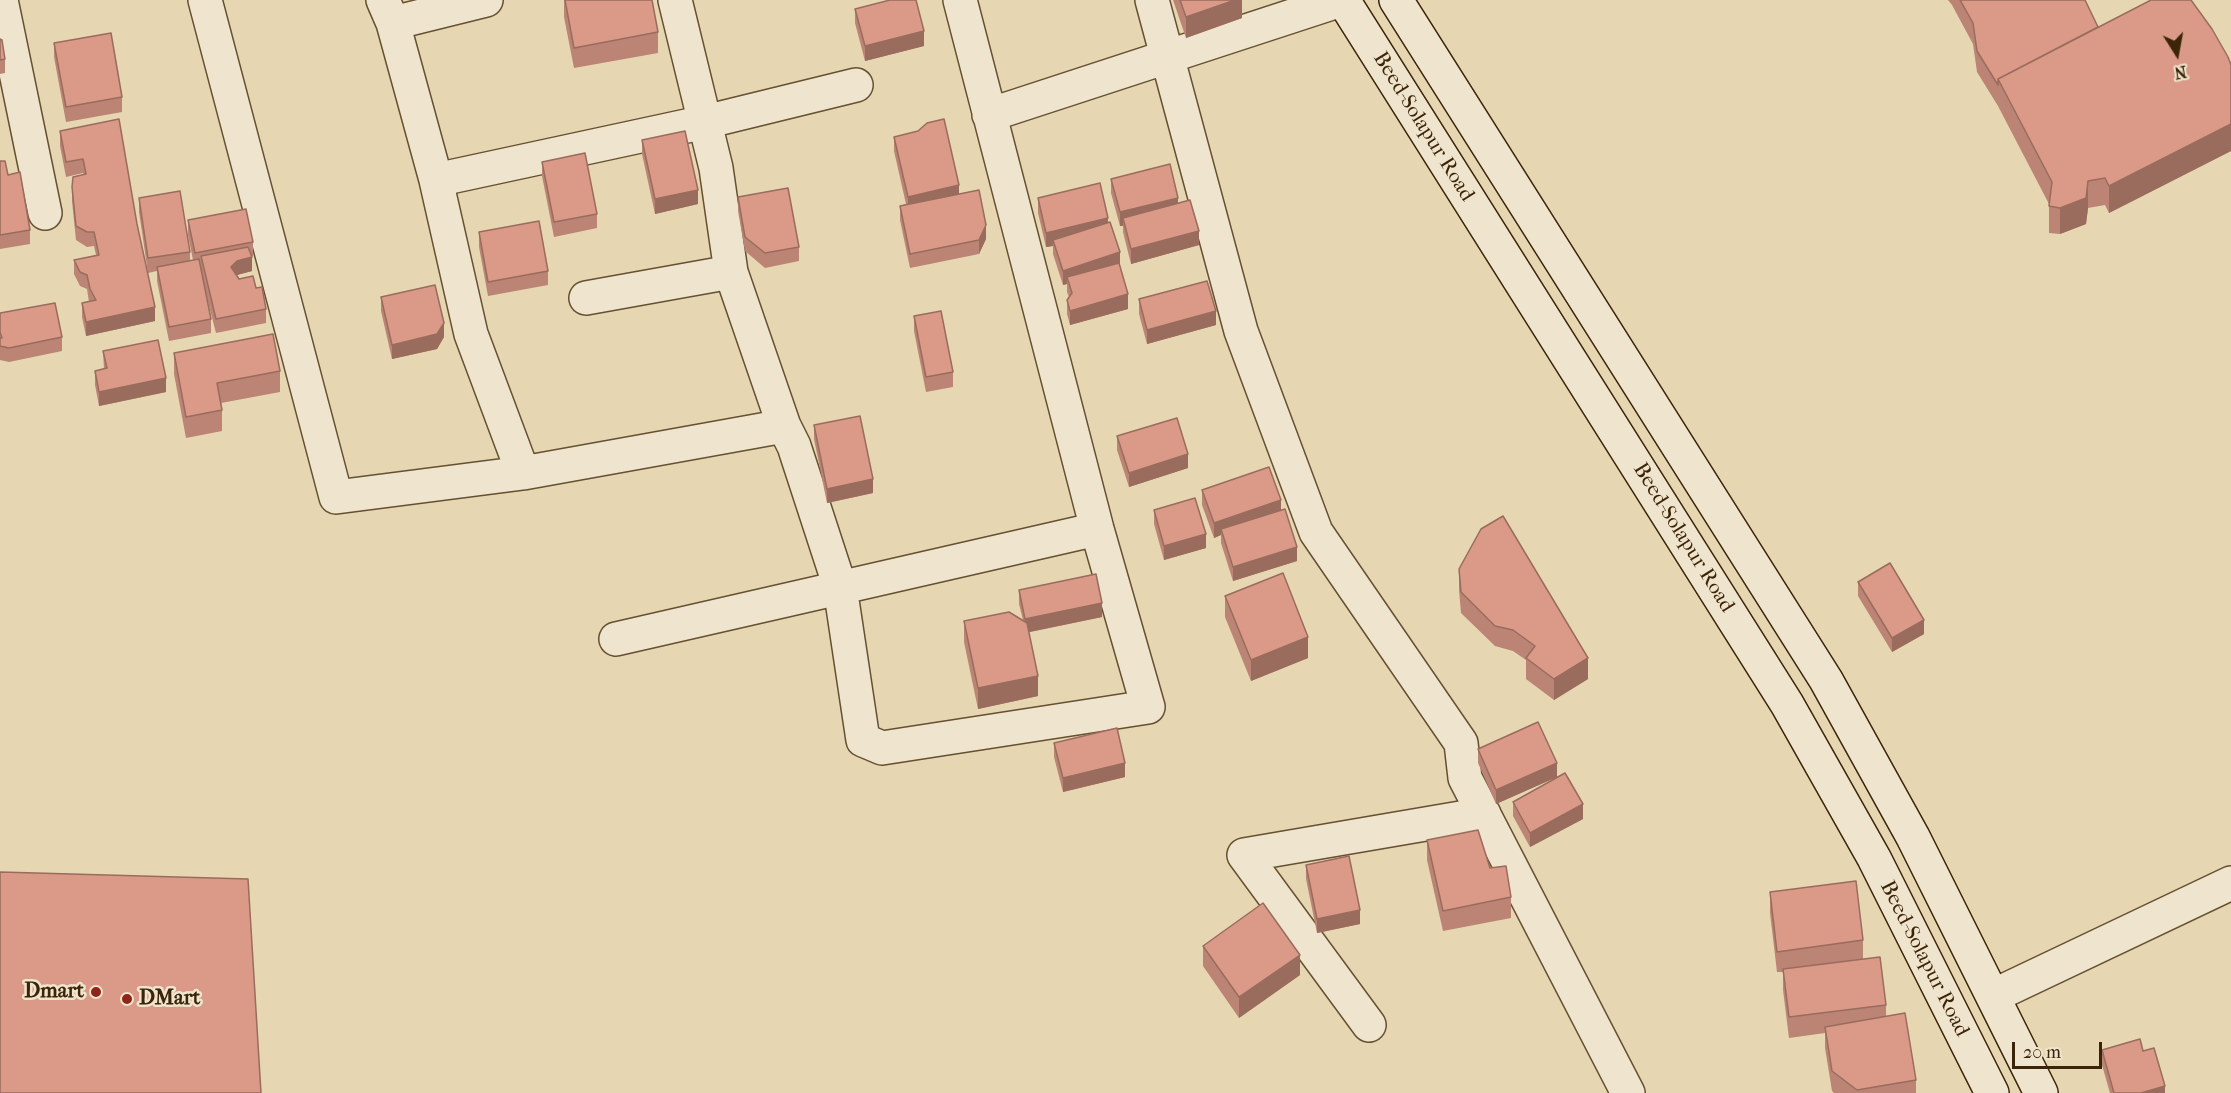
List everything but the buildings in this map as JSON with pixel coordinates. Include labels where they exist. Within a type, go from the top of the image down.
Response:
[{"type":"street","points":[[1,0],[45,213]]},
{"type":"street","points":[[205,0],[336,497],[523,473],[784,426]]},
{"type":"street","points":[[486,0],[388,12],[436,180],[471,334],[523,473]]},
{"type":"street","points":[[675,0],[716,168],[730,272],[784,426],[794,446],[840,587],[863,740],[882,748],[1148,707],[1097,529],[960,0]]},
{"type":"street","points":[[1152,0],[1241,331],[1316,532],[1461,743],[1465,778],[1628,1093]]},
{"type":"street","points":[[989,115],[1342,0]]},
{"type":"street","name":"Beed-Solapur Road","points":[[1342,0],[1787,704],[1874,858],[1992,1093]]},
{"type":"street","points":[[1396,0],[1826,680],[1913,837],[2041,1093]]},
{"type":"street","points":[[436,180],[705,122],[856,85]]},
{"type":"street","points":[[586,298],[730,272]]},
{"type":"street","points":[[260,340],[292,333]]},
{"type":"street","points":[[616,639],[1097,529]]},
{"type":"street","points":[[1369,1025],[1244,855],[1484,814]]},
{"type":"street","points":[[1993,996],[2231,883]]},
{"type":"place","name":"Dmart","points":[[96,992]]},
{"type":"place","name":"DMart","points":[[127,999]]}]
